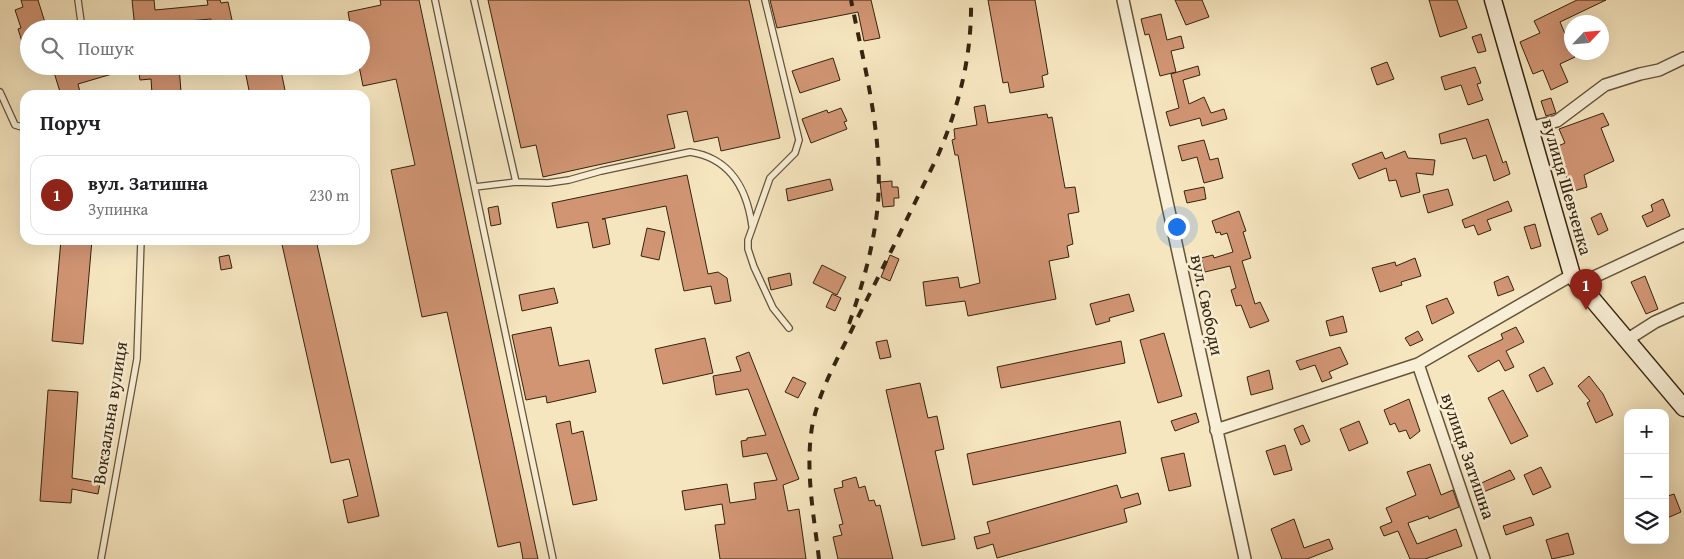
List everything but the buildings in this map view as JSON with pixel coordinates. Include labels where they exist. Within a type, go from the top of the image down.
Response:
[{"type":"street","name":"вул. Свободи","points":[[1123,0],[1245,559]]},
{"type":"street","name":"вулиця Шевченка","points":[[1493,0],[1528,128],[1575,279],[1625,341],[1684,408]]},
{"type":"street","points":[[1528,128],[1557,121],[1606,84],[1658,70],[1684,58]]},
{"type":"street","points":[[1216,430],[1418,364],[1575,279],[1684,234]]},
{"type":"street","points":[[1625,341],[1655,322],[1684,309]]},
{"type":"street","name":"вулиця Затишна","points":[[1418,364],[1484,559]]},
{"type":"lane","points":[[78,0],[81,20]]},
{"type":"lane","points":[[435,0],[553,559]]},
{"type":"lane","points":[[474,0],[516,182]]},
{"type":"lane","points":[[765,0],[799,140],[795,154],[770,178],[752,226],[748,250],[773,308],[789,328]]},
{"type":"lane","points":[[0,92],[16,125],[20,126]]},
{"type":"lane","points":[[475,187],[516,182],[548,183],[569,180],[601,171],[681,154],[700,154],[722,164],[739,182],[746,196],[752,226]]},
{"type":"lane","name":"Вокзальна вулиця","points":[[101,559],[137,359],[141,245]]},
{"type":"railway","points":[[849,324],[871,249],[878,203],[879,177],[878,152],[871,100],[851,0]]},
{"type":"railway","points":[[819,559],[809,460],[815,413],[831,371],[919,195],[939,153],[953,116],[967,59],[971,0]]},
{"type":"place","name":"вул. Затишна","points":[[1586,310]]}]
